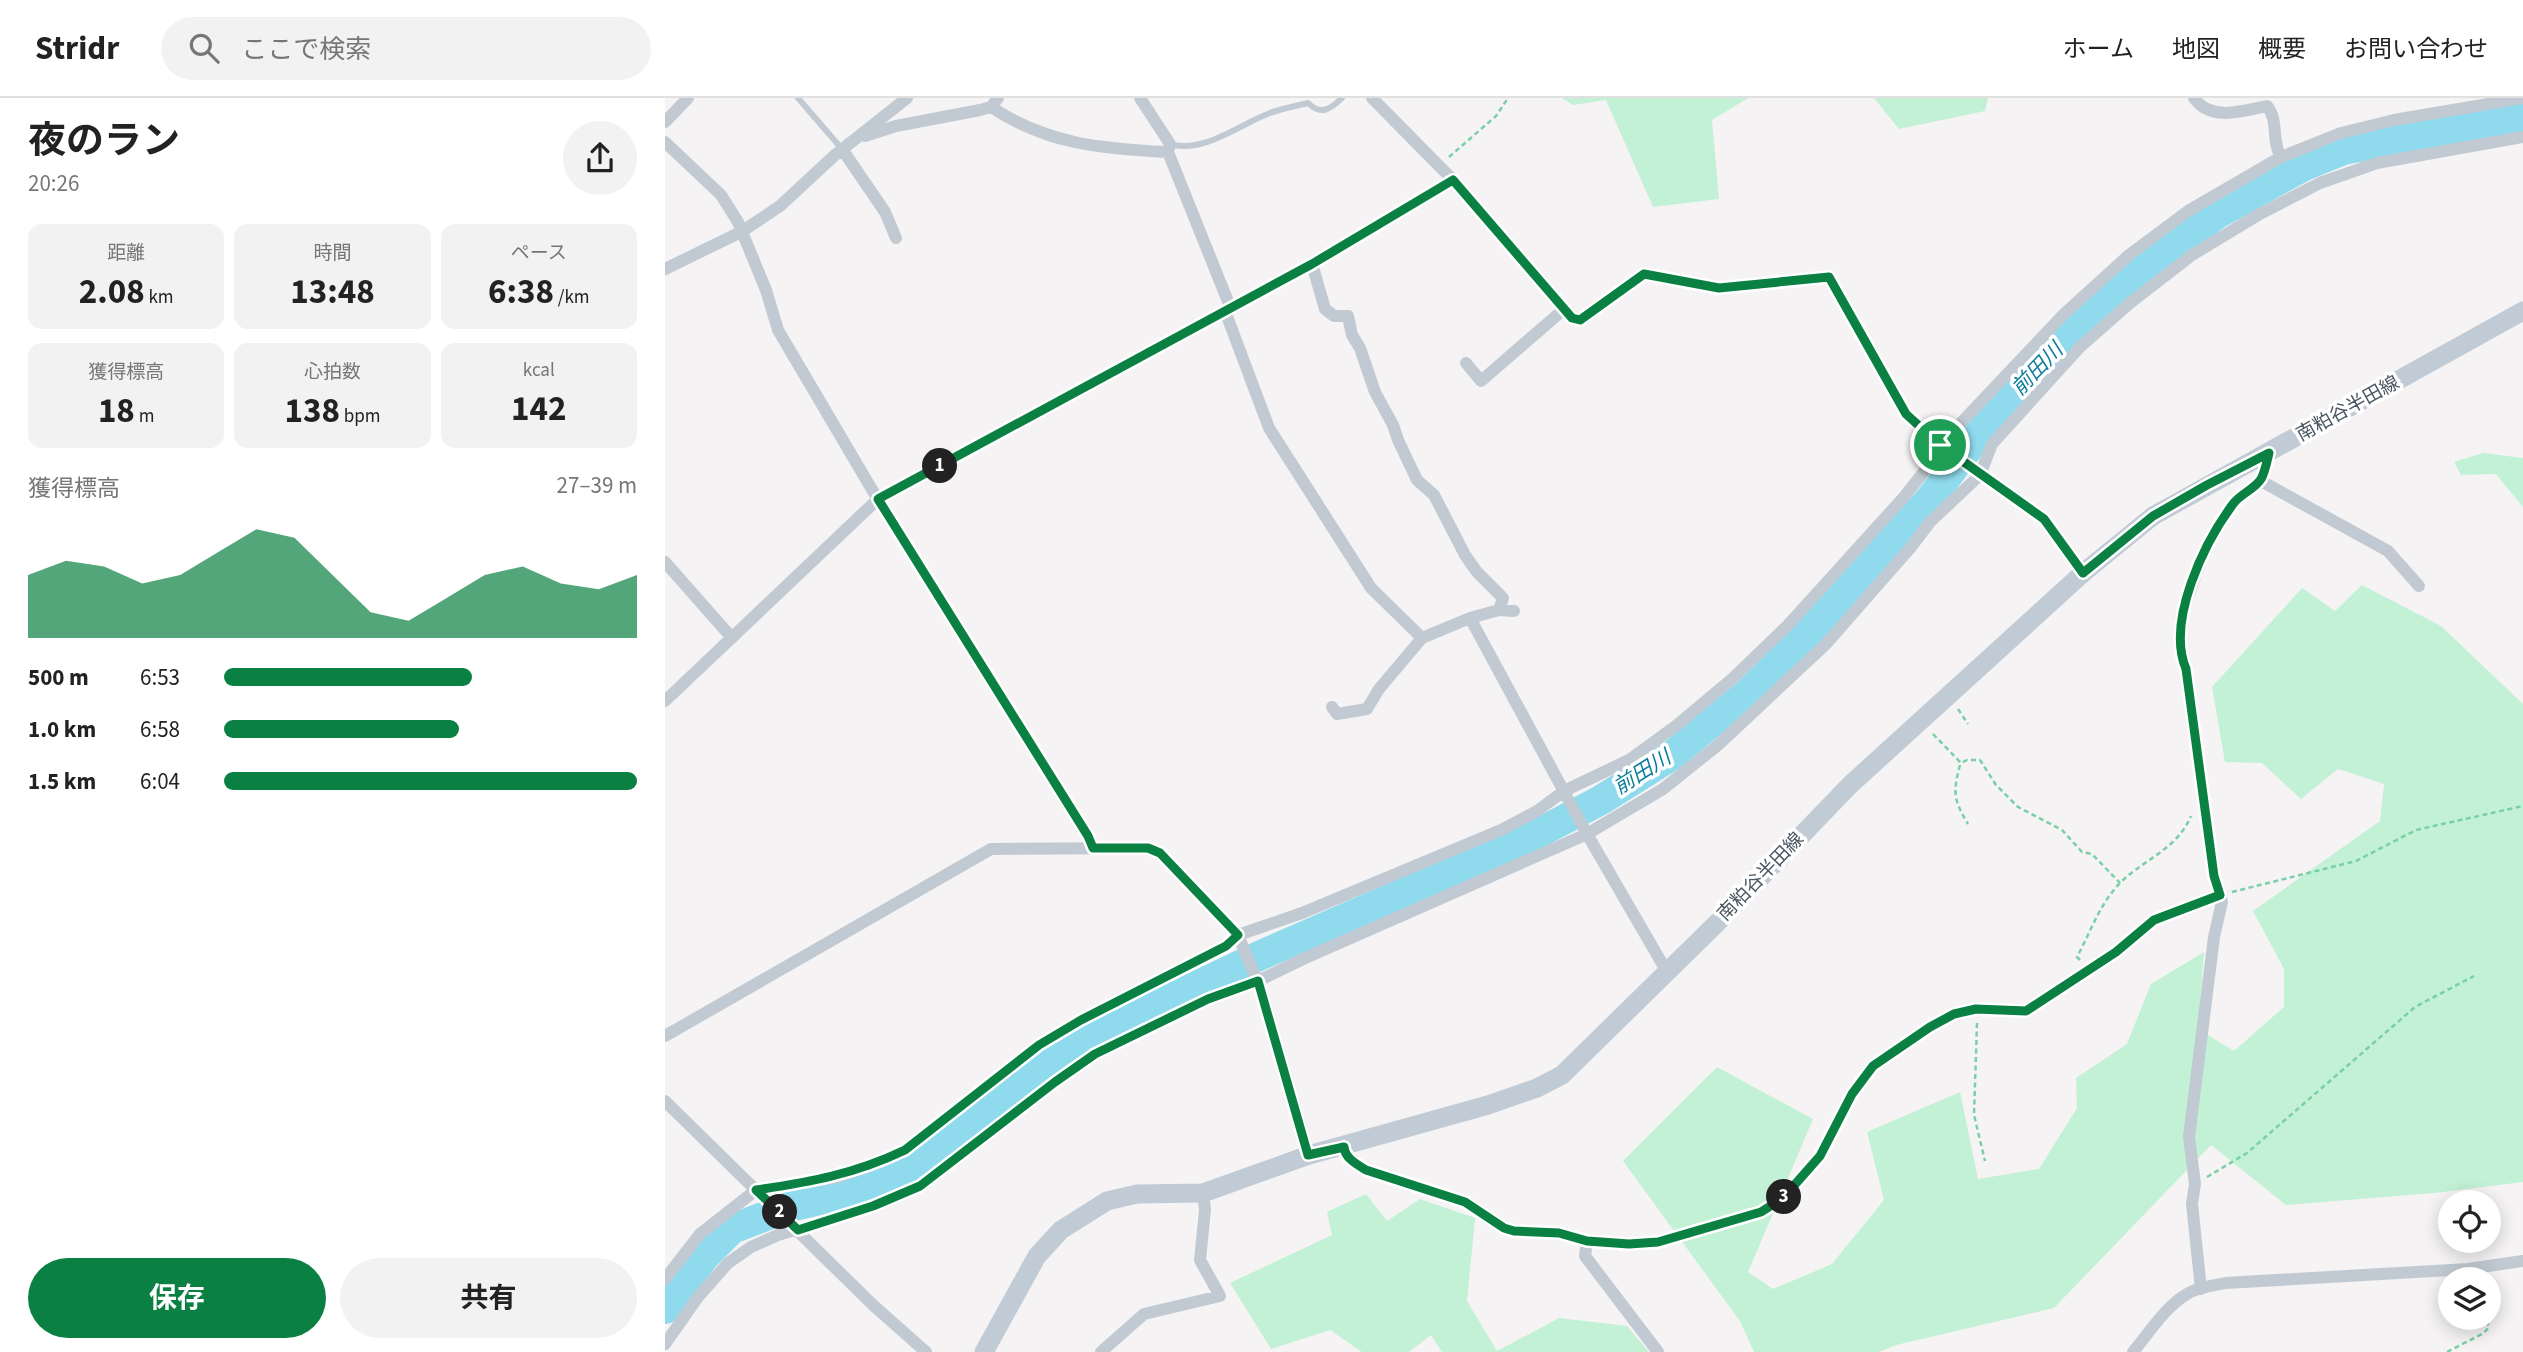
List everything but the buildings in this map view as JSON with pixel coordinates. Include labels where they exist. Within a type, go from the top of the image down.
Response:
[{"type":"main road","name":"南粕谷半田線","points":[[984,1352],[1037,1256],[1061,1230],[1107,1201],[1137,1194],[1203,1193],[1308,1155],[1500,1101],[1562,1076],[1850,785],[2083,573],[2153,516],[2523,311]]},
{"type":"street","points":[[665,122],[688,98]]},
{"type":"street","points":[[665,269],[741,232],[780,206],[842,149],[907,98]]},
{"type":"street","points":[[1140,98],[1169,148],[1269,428],[1371,588],[1422,638]]},
{"type":"street","points":[[1372,98],[1453,180],[1572,318],[1580,320],[1644,274],[1719,288],[1829,277],[1906,414],[1940,445],[2044,519],[2083,573]]},
{"type":"street","points":[[2194,98],[2208,111],[2221,114],[2267,106],[2273,113],[2277,151],[2281,157]]},
{"type":"street","points":[[665,1279],[700,1234],[761,1193],[838,1177],[905,1150],[1039,1045],[1081,1020],[1240,939],[1501,830],[1629,760],[1677,725],[1733,678],[1788,625],[1896,506],[1940,445],[2063,314],[2129,255],[2188,211],[2281,157],[2331,136],[2364,126],[2523,98]]},
{"type":"street","points":[[855,140],[895,126],[995,102],[1011,120],[1058,139],[1104,148],[1169,148]]},
{"type":"street","points":[[665,1344],[698,1297],[728,1263],[751,1247],[796,1228],[873,1206],[920,1186],[1095,1054],[1208,999],[1258,981],[1586,831],[1663,789],[1718,744],[1826,644],[1930,522],[1980,475],[1992,444],[2080,347],[2130,303],[2192,255],[2258,215],[2320,183],[2377,163],[2523,137]]},
{"type":"street","points":[[665,142],[720,195],[738,222],[767,290],[778,330],[878,499],[1093,848]]},
{"type":"street","points":[[842,149],[885,212],[896,238]]},
{"type":"street","points":[[665,701],[878,499],[1312,264],[1453,180]]},
{"type":"street","points":[[1312,264],[1325,309],[1334,316],[1348,316],[1352,335],[1360,348],[1375,392],[1417,480],[1434,495],[1465,555],[1477,572],[1503,597],[1499,611]]},
{"type":"street","points":[[1466,363],[1481,381],[1563,310]]},
{"type":"street","points":[[2201,1289],[2192,1204],[2195,1184],[2189,1137],[2214,937],[2222,902],[2214,876],[2186,669],[2180,645],[2181,617],[2203,554],[2234,501],[2261,481],[2269,453]]},
{"type":"street","points":[[2261,481],[2388,551],[2419,586]]},
{"type":"street","points":[[665,562],[732,638]]},
{"type":"street","points":[[1332,707],[1337,714],[1367,709],[1379,690],[1422,638],[1470,618],[1499,611],[1514,611]]},
{"type":"street","points":[[1470,618],[1586,831],[1667,972]]},
{"type":"street","points":[[665,1036],[991,849],[1148,848],[1160,853],[1240,939],[1258,981],[1308,1155]]},
{"type":"street","points":[[1344,1147],[1345,1153],[1352,1161],[1366,1170],[1465,1202],[1504,1228],[1526,1233],[1559,1233],[1587,1241],[1629,1244],[1658,1242],[1761,1212],[1783,1198],[1820,1156],[1852,1094],[1873,1066],[1930,1027],[1954,1014],[1976,1009],[2026,1011],[2089,970],[2138,935],[2154,920],[2220,895]]},
{"type":"street","points":[[665,1101],[873,1305],[926,1352]]},
{"type":"street","points":[[1101,1352],[1144,1314],[1220,1296],[1200,1260],[1205,1210],[1203,1193]]},
{"type":"street","points":[[1587,1241],[1585,1256],[1658,1352]]},
{"type":"street","points":[[2133,1352],[2168,1309],[2187,1293],[2225,1283],[2468,1269],[2523,1261]]},
{"type":"lane","points":[[798,98],[842,149]]},
{"type":"lane","points":[[1169,148],[1224,135],[1271,113],[1308,103],[1315,110],[1322,111],[1332,108],[1342,98]]},
{"type":"path","points":[[1439,166],[1496,117],[1508,98]]},
{"type":"path","points":[[1920,721],[1961,763]]},
{"type":"path","points":[[1968,824],[1954,796],[1954,786],[1961,763],[1980,760],[1996,785],[2018,807],[2062,830],[2082,852],[2092,854],[2120,883]]},
{"type":"path","points":[[2220,895],[2356,861],[2416,830],[2523,806]]},
{"type":"path","points":[[2089,970],[2077,957],[2101,906],[2120,883],[2185,831],[2193,812]]},
{"type":"path","points":[[2195,1184],[2246,1153],[2415,1007],[2475,976]]},
{"type":"path","points":[[1976,1009],[1978,1036],[1974,1062],[1974,1115],[1985,1161]]},
{"type":"path","points":[[2447,1352],[2486,1330]]},
{"type":"green space","points":[[1562,98],[1748,98],[1712,120],[1719,199],[1653,207],[1606,100],[1573,105]]},
{"type":"green space","points":[[1874,98],[1988,98],[1985,111],[1899,129]]},
{"type":"green space","points":[[2483,453],[2523,458],[2523,507],[2496,474],[2461,475],[2454,462]]},
{"type":"green space","points":[[2362,585],[2441,626],[2523,704],[2523,1182],[2438,1190],[2434,1193],[2286,1205],[2211,1145],[2054,1308],[1896,1345],[1879,1352],[1754,1352],[1740,1321],[1623,1161],[1717,1067],[1813,1119],[1748,1272],[1773,1289],[1832,1264],[1884,1200],[1867,1132],[1960,1092],[1978,1179],[2039,1169],[2077,1108],[2076,1078],[2127,1044],[2151,984],[2204,952],[2198,1029],[2234,1051],[2284,1007],[2284,969],[2253,911],[2380,821],[2384,784],[2338,769],[2301,799],[2262,763],[2225,762],[2212,687],[2302,588],[2335,611]]},
{"type":"green space","points":[[1366,1194],[1387,1221],[1420,1199],[1475,1218],[1467,1301],[1497,1351],[1559,1318],[1627,1326],[1649,1352],[1442,1352],[1431,1335],[1409,1352],[1362,1352],[1330,1330],[1271,1349],[1230,1283],[1332,1235],[1327,1212]]},
{"type":"waterway","name":"前田川","points":[[665,1309],[705,1256],[732,1229],[789,1207],[860,1191],[924,1162],[1047,1063],[1087,1038],[1259,956],[1533,836],[1601,800],[1671,756],[1749,692],[1800,642],[1931,498],[1997,410],[2050,354],[2118,289],[2217,214],[2304,166],[2343,150],[2523,116]]},
{"type":"route","points":[[1453,180],[1572,318],[1580,320],[1644,274],[1719,288],[1829,277],[1906,414],[1940,445],[2044,519],[2083,573],[2153,516],[2269,453],[2261,481],[2234,501],[2203,554],[2181,617],[2180,645],[2192,709],[2214,876],[2220,895],[2154,920],[2116,952],[2026,1011],[1976,1009],[1954,1014],[1873,1066],[1852,1094],[1820,1156],[1783,1198],[1761,1212],[1658,1242],[1629,1244],[1587,1241],[1559,1233],[1526,1233],[1504,1228],[1465,1202],[1366,1170],[1352,1161],[1345,1153],[1344,1147],[1308,1155],[1258,981],[1208,999],[1095,1054],[944,1169],[920,1186],[895,1198],[798,1230],[756,1190],[838,1177],[905,1150],[1039,1045],[1081,1020],[1226,946],[1238,935],[1160,853],[1148,848],[1093,848],[878,499],[1312,264],[1453,180]]}]
